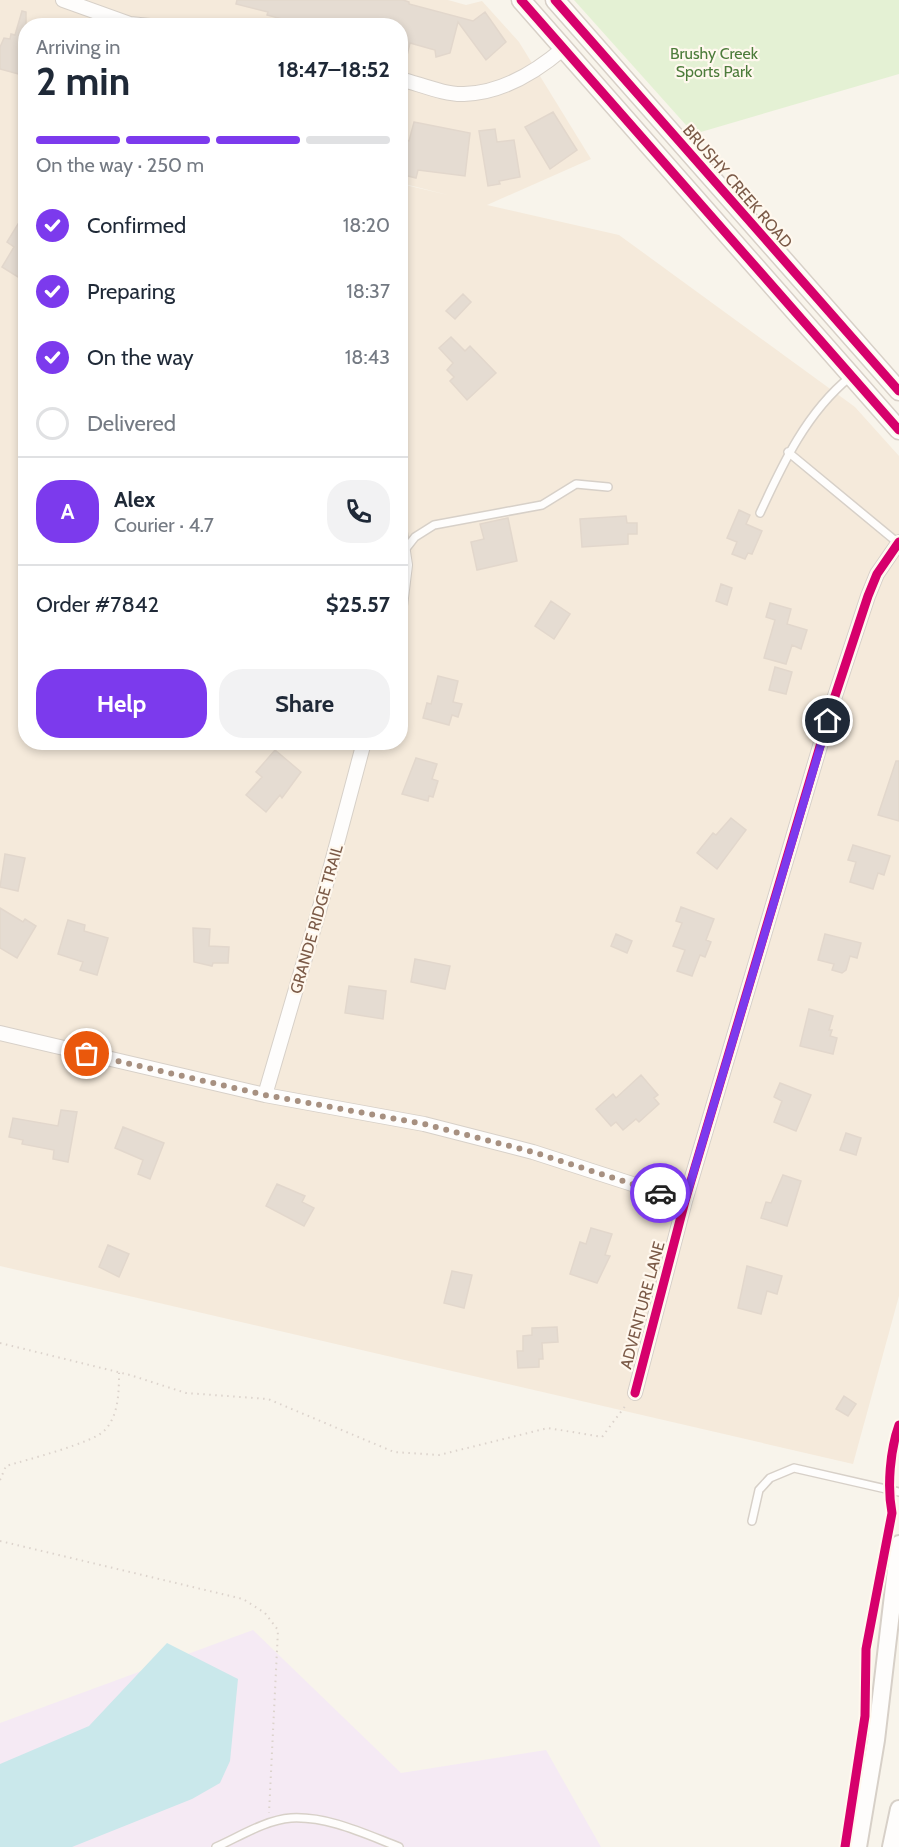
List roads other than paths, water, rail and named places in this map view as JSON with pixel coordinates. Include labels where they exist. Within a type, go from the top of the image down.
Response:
[{"type":"main road","points":[[521,0],[899,430]]},
{"type":"main road","name":"BRUSHY CREEK ROAD","points":[[555,0],[899,391]]},
{"type":"street","points":[[63,0],[113,18]]},
{"type":"street","points":[[408,81],[462,95],[502,89],[546,63],[564,48]]},
{"type":"street","name":"ADVENTURE LANE","points":[[635,1393],[685,1201],[851,647],[877,574],[899,542]]},
{"type":"street","name":"GRANDE RIDGE TRAIL","points":[[265,1095],[320,907],[362,750]]},
{"type":"street","points":[[0,1033],[265,1095],[424,1124],[533,1152],[685,1201]]},
{"type":"street","points":[[858,1847],[876,1740],[899,1544]]},
{"type":"street","points":[[891,1847],[899,1809]]},
{"type":"lane","points":[[760,513],[788,452],[829,396],[851,375]]},
{"type":"lane","points":[[788,452],[899,542]]},
{"type":"lane","points":[[408,546],[415,537],[434,525],[542,505],[576,484],[608,487]]},
{"type":"lane","points":[[752,1521],[759,1490],[771,1478],[794,1468],[899,1492]]},
{"type":"lane","points":[[216,1847],[269,1823],[289,1818],[312,1819],[345,1827],[398,1847]]},
{"type":"water","points":[[167,1643],[238,1679],[230,1761],[220,1783],[192,1799],[72,1847],[0,1847],[0,1764],[89,1726]]},
{"type":"park label","name":"Brushy Creek Sports Park","points":[[714,62]]}]
